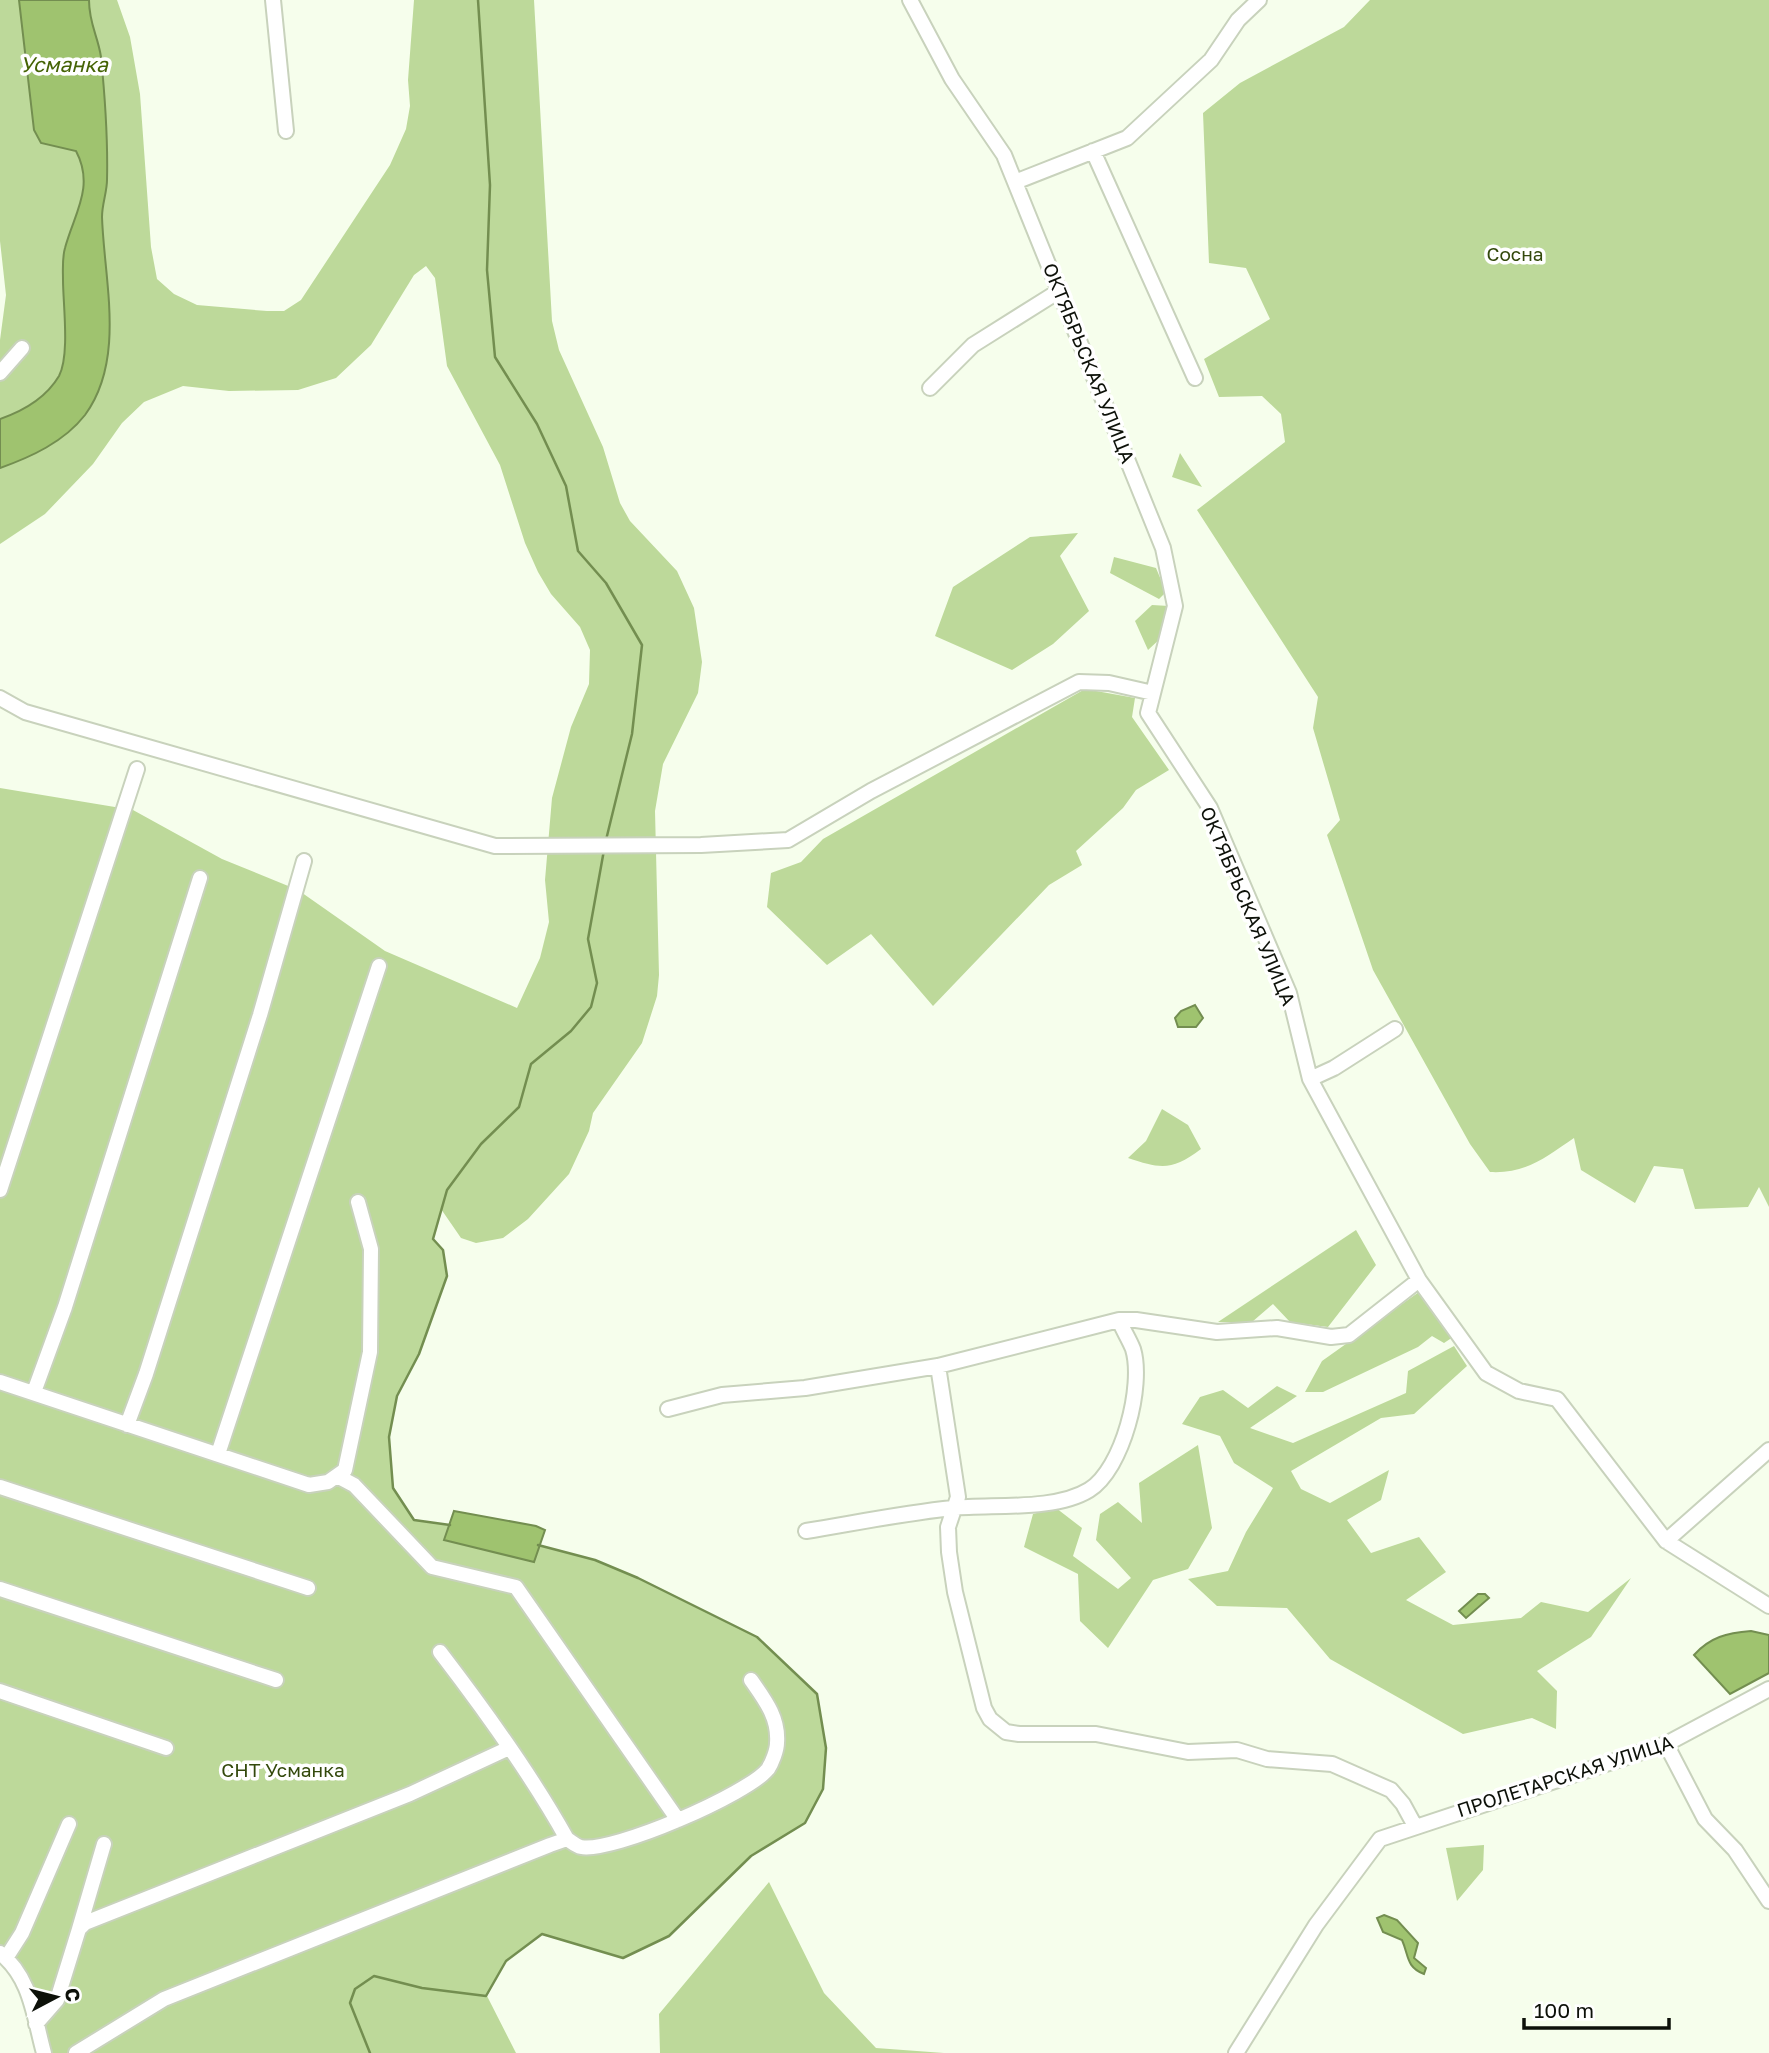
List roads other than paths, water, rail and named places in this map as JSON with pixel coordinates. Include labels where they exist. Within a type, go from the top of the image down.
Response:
[{"type":"street","points":[[273,0],[286,131]]},
{"type":"street","name":"ОКТЯБРЬСКАЯ УЛИЦА","points":[[910,0],[953,79],[1004,155],[1163,548],[1175,606],[1147,713],[1210,808],[1289,993],[1310,1079],[1419,1280],[1486,1373],[1519,1391],[1557,1399],[1666,1541],[1769,1606]]},
{"type":"street","points":[[1015,182],[1127,138],[1211,60],[1238,20],[1259,0]]},
{"type":"street","points":[[1093,151],[1195,378]]},
{"type":"street","points":[[930,388],[973,345],[1059,291]]},
{"type":"street","points":[[0,373],[22,348]]},
{"type":"street","points":[[0,698],[25,712],[495,846],[583,847],[788,841],[871,791],[1079,682],[1109,683],[1153,693]]},
{"type":"street","points":[[0,1190],[137,769]]},
{"type":"street","points":[[127,1425],[146,1374],[260,1015],[304,861]]},
{"type":"street","points":[[34,1392],[70,1294],[200,878]]},
{"type":"street","points":[[218,1454],[379,966]]},
{"type":"street","points":[[1310,1079],[1334,1068],[1395,1030]]},
{"type":"street","points":[[0,1381],[309,1485],[328,1482],[345,1471],[370,1352],[371,1249],[358,1202]]},
{"type":"street","points":[[668,1409],[722,1395],[805,1388],[938,1367],[1119,1320],[1217,1332],[1278,1328],[1331,1337],[1349,1335],[1419,1280]]},
{"type":"street","points":[[806,1531],[953,1508],[1066,1500],[1091,1489],[1107,1472],[1130,1423],[1136,1380],[1133,1350],[1119,1320]]},
{"type":"street","points":[[938,1367],[956,1470],[958,1497],[948,1527],[949,1552],[955,1592],[984,1708],[990,1720],[1006,1732],[1096,1734],[1188,1752],[1237,1750],[1267,1759],[1332,1764],[1391,1790],[1404,1804],[1415,1826]]},
{"type":"street","points":[[1666,1541],[1769,1450]]},
{"type":"street","points":[[337,1476],[354,1485],[402,1539],[432,1567],[516,1587],[678,1820]]},
{"type":"street","points":[[0,1487],[308,1588]]},
{"type":"street","points":[[0,1589],[276,1680]]},
{"type":"street","points":[[440,1652],[548,1804],[567,1839],[579,1847],[597,1847],[678,1820],[755,1781],[769,1768],[778,1745],[774,1713],[751,1680]]},
{"type":"street","name":"ПРОЛЕТАРСКАЯ УЛИЦА","points":[[1236,2053],[1316,1925],[1380,1839],[1433,1819],[1666,1744],[1722,1717],[1769,1689]]},
{"type":"street","points":[[0,1691],[166,1748]]},
{"type":"street","points":[[1666,1744],[1705,1819],[1735,1850],[1769,1901]]},
{"type":"street","points":[[79,1929],[85,1923],[161,1892],[410,1794],[509,1748]]},
{"type":"street","points":[[44,2053],[26,1986],[14,1964],[3,1956],[22,1933],[69,1824]]},
{"type":"street","points":[[76,2053],[164,1999],[341,1926],[567,1839]]},
{"type":"street","points":[[36,2024],[57,2000],[104,1844]]},
{"type":"water","name":"Усманка","points":[[19,0],[89,0],[90,16],[101,57],[106,118],[107,180],[102,217],[110,319],[109,344],[98,393],[77,425],[46,448],[0,468],[0,419],[25,408],[41,397],[54,384],[62,367],[65,343],[63,256],[81,200],[84,177],[76,151],[41,143],[34,130]]},
{"type":"water","points":[[1195,1005],[1203,1018],[1196,1027],[1178,1027],[1175,1018],[1181,1011]]},
{"type":"water","points":[[454,1511],[545,1530],[534,1562],[444,1540]]},
{"type":"water","points":[[1478,1594],[1485,1594],[1489,1598],[1466,1618],[1459,1611]]},
{"type":"water","points":[[1751,1631],[1769,1635],[1769,1673],[1730,1694],[1694,1655],[1706,1644],[1720,1637]]},
{"type":"water","points":[[1384,1915],[1397,1920],[1418,1943],[1414,1958],[1426,1968],[1424,1974],[1411,1964],[1402,1940],[1383,1932],[1377,1918]]},
{"type":"waterway","points":[[478,0],[490,185],[487,270],[495,357],[537,424],[566,486],[578,551],[606,583],[642,645],[632,734],[606,840]]},
{"type":"waterway","points":[[450,1525],[414,1520],[393,1488],[389,1437],[397,1396],[419,1354],[447,1276],[443,1250],[433,1239],[447,1190],[481,1144],[519,1107],[531,1064],[571,1031],[591,1007],[597,983],[588,939],[604,850]]},
{"type":"waterway","points":[[370,2053],[350,2003],[355,1989],[374,1976],[422,1988],[486,1996],[506,1961],[542,1934],[623,1958],[669,1936],[751,1856],[805,1823],[823,1789],[826,1748],[817,1694],[757,1637],[638,1578],[595,1560],[538,1545]]},
{"type":"park label","name":"Сосна","points":[[1515,254]]},
{"type":"park label","name":"СНТ Усманка","points":[[283,1770]]}]
